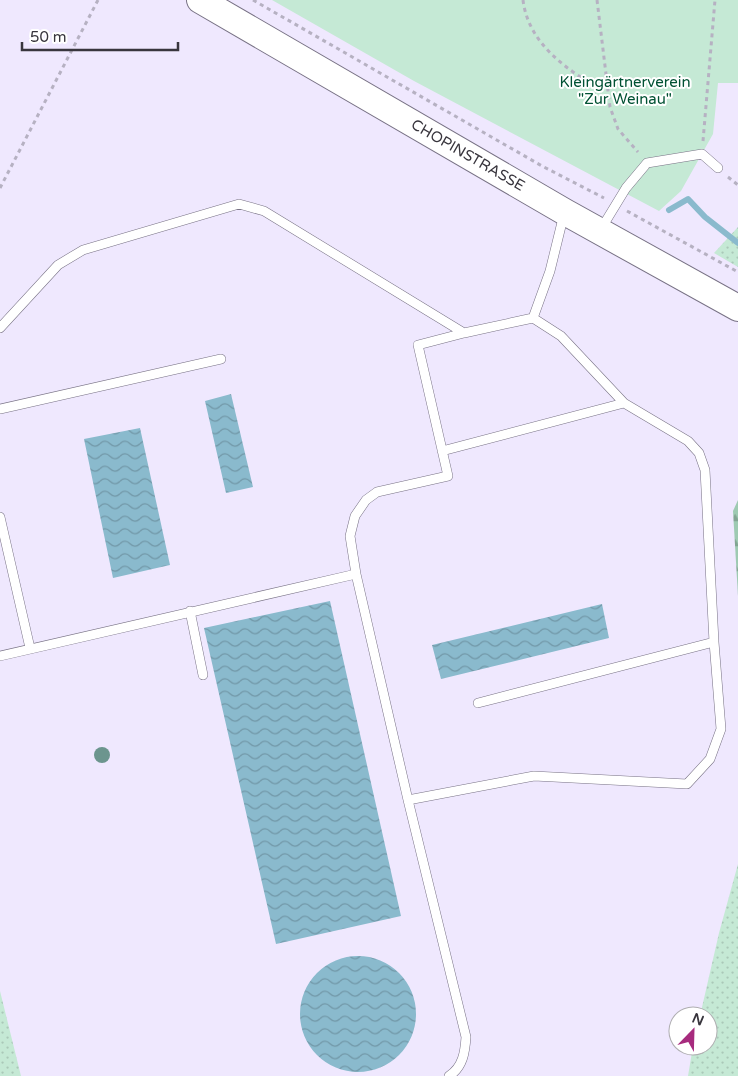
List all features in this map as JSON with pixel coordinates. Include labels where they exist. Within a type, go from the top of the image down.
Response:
[{"type":"main road","name":"CHOPINSTRASSE","points":[[200,0],[565,212],[738,308]]},
{"type":"lane","points":[[600,231],[626,188],[647,163],[702,154],[718,168]]},
{"type":"lane","points":[[0,328],[58,265],[84,250],[239,204],[264,211],[464,333]]},
{"type":"lane","points":[[532,318],[550,271],[565,212]]},
{"type":"lane","points":[[408,800],[534,776],[687,784],[710,760],[721,729],[714,642],[705,470],[699,453],[688,441],[624,403],[561,336],[532,318],[418,345],[448,476],[377,492],[366,500],[356,516],[350,536],[356,574],[408,800],[466,1037],[465,1056],[454,1073],[449,1076]]},
{"type":"lane","points":[[0,409],[221,359]]},
{"type":"lane","points":[[442,451],[624,403]]},
{"type":"lane","points":[[0,517],[30,648]]},
{"type":"lane","points":[[0,656],[356,574]]},
{"type":"lane","points":[[190,612],[203,675]]},
{"type":"lane","points":[[478,703],[714,642]]},
{"type":"path","points":[[0,188],[98,0]]},
{"type":"path","points":[[253,0],[525,156],[738,272]]},
{"type":"path","points":[[523,0],[524,12],[533,31],[545,49],[587,82],[607,89]]},
{"type":"path","points":[[597,0],[610,107],[618,129],[647,163]]},
{"type":"path","points":[[702,154],[715,0]]},
{"type":"green space","name":"Kleingärtnerverein \"Zur Weinau\"","points":[[272,0],[738,0],[738,83],[718,83],[713,134],[681,191],[659,211],[414,81]]},
{"type":"green space","points":[[738,227],[738,267],[714,253]]},
{"type":"green space","points":[[738,500],[738,596],[733,511]]},
{"type":"green space","points":[[738,864],[738,1076],[688,1076],[691,1056],[718,1056],[718,1006],[702,1006],[719,933]]},
{"type":"green space","points":[[0,991],[21,1076],[0,1076]]},
{"type":"water","points":[[231,394],[253,487],[226,493],[205,401]]},
{"type":"water","points":[[140,428],[170,565],[113,578],[84,439]]},
{"type":"water","points":[[330,601],[401,916],[276,944],[204,628]]},
{"type":"water","points":[[602,604],[609,638],[441,679],[432,645]]},
{"type":"water","points":[[358,956],[380,961],[399,973],[411,992],[416,1014],[411,1036],[399,1055],[380,1067],[358,1072],[336,1067],[317,1055],[305,1036],[300,1014],[305,992],[317,973],[336,961]]},
{"type":"waterway","points":[[669,210],[688,199],[705,217],[738,243]]}]
